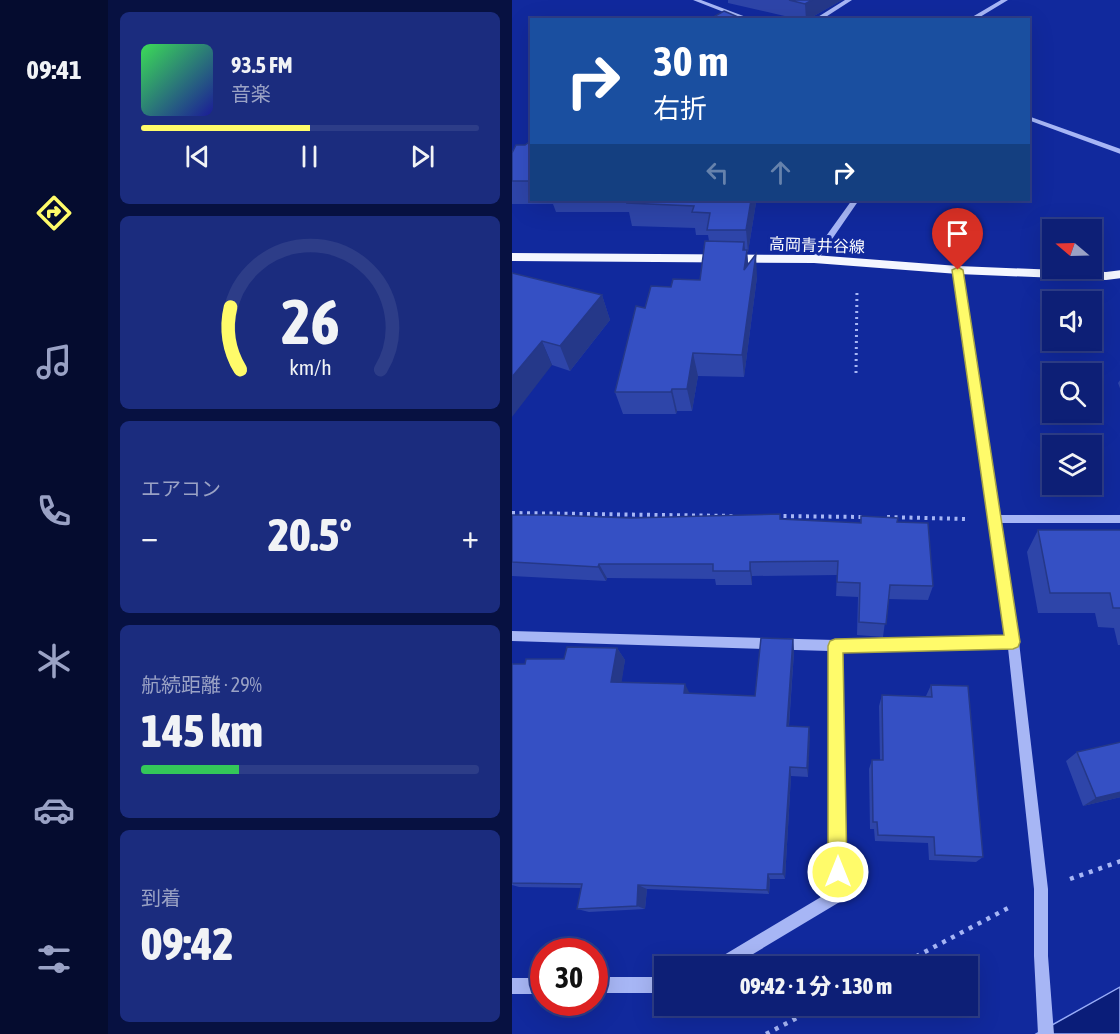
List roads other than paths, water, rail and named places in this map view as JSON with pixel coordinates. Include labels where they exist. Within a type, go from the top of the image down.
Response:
[{"type":"main road","name":"高岡青井谷線","points":[[512,257],[814,260],[958,270],[1106,276],[1121,274]]},
{"type":"street","points":[[696,0],[746,18]]},
{"type":"street","points":[[819,18],[849,0]]},
{"type":"street","points":[[974,18],[1005,0]]},
{"type":"street","points":[[729,18],[735,14]]},
{"type":"street","points":[[1030,119],[1121,152]]},
{"type":"street","points":[[814,260],[854,201]]},
{"type":"street","points":[[958,270],[1013,642],[1041,890],[1041,956],[1046,1034]]},
{"type":"street","points":[[994,519],[1121,519]]},
{"type":"street","points":[[512,636],[835,646],[1013,642]]},
{"type":"street","points":[[736,956],[838,895],[835,646]]},
{"type":"street","points":[[608,986],[654,985]]},
{"type":"street","points":[[512,986],[530,986]]}]
